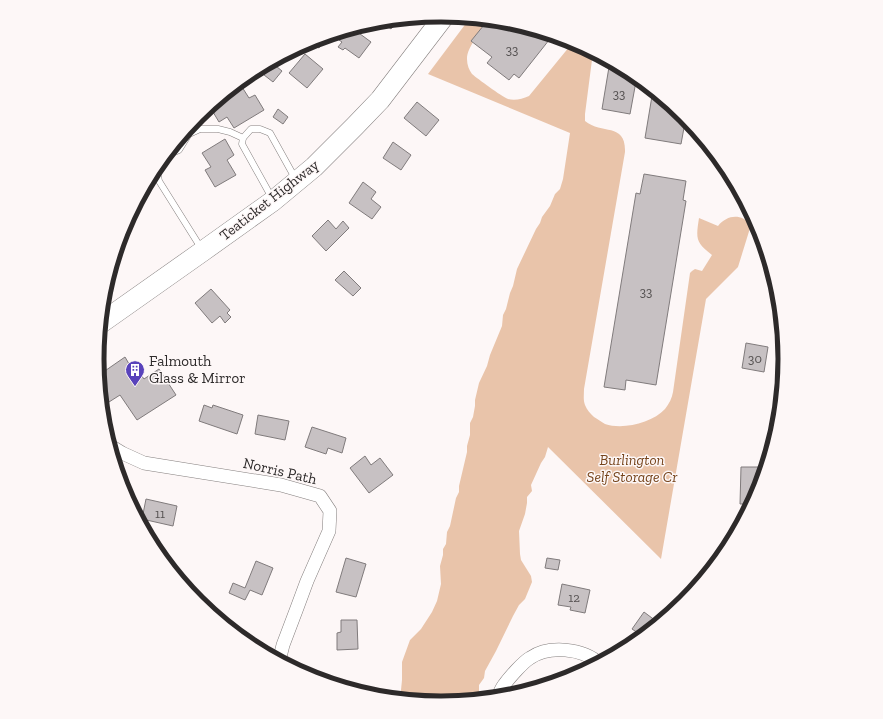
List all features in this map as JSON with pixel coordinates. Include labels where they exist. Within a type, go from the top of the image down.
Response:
[{"type":"main road","name":"Teaticket Highway","points":[[107,318],[274,201],[314,167],[380,100],[439,22]]},
{"type":"street","name":"Norris Path","points":[[117,450],[144,462],[281,485],[320,496],[330,511],[329,531],[297,608],[280,656]]},
{"type":"street","points":[[500,692],[504,685],[514,674],[530,658],[538,654],[549,651],[571,651],[582,653],[595,660]]},
{"type":"lane","points":[[192,133],[200,129],[218,129],[230,132],[243,138]]},
{"type":"lane","points":[[274,201],[242,144],[243,138],[251,129],[260,129],[270,133],[297,182]]},
{"type":"lane","points":[[176,151],[179,150],[184,141]]},
{"type":"lane","points":[[158,177],[159,181],[203,251]]},
{"type":"green space","name":"Burlington Self Storage Cr","points":[[466,23],[486,25],[469,49],[467,63],[469,69],[472,74],[508,99],[513,100],[529,96],[569,47],[592,58],[585,121],[599,128],[612,130],[622,136],[625,152],[584,389],[585,405],[588,410],[594,417],[605,424],[612,426],[628,426],[637,424],[659,414],[665,409],[670,401],[673,392],[690,273],[695,269],[702,271],[712,255],[702,247],[698,239],[697,230],[699,218],[718,226],[730,218],[739,217],[747,221],[751,225],[738,267],[706,299],[661,559],[548,447],[545,457],[531,485],[532,491],[527,497],[525,514],[519,531],[521,560],[531,576],[532,582],[525,599],[519,605],[485,671],[484,678],[479,685],[479,695],[442,697],[401,694],[402,662],[410,640],[421,629],[437,601],[441,584],[440,566],[443,549],[446,544],[447,532],[459,492],[470,435],[470,423],[473,417],[479,383],[502,326],[503,315],[517,269],[542,217],[550,206],[555,194],[560,189],[570,133],[428,74]]},
{"type":"building","points":[[484,25],[507,28],[549,40],[519,78],[514,74],[509,80],[487,63],[492,57],[471,41]]},
{"type":"building","points":[[358,33],[371,42],[359,58],[345,48],[343,50],[338,47],[342,42],[339,40],[340,38]]},
{"type":"building","points":[[305,54],[323,69],[307,88],[289,73]]},
{"type":"building","points":[[276,66],[282,71],[273,82],[262,74]]},
{"type":"building","points":[[609,67],[636,84],[630,114],[602,109]]},
{"type":"building","points":[[242,87],[249,98],[255,95],[264,110],[234,128],[227,117],[219,122],[213,112]]},
{"type":"building","points":[[652,96],[684,126],[681,144],[645,138]]},
{"type":"building","points":[[417,102],[439,120],[426,136],[404,118]]},
{"type":"building","points":[[278,109],[288,117],[283,124],[273,117]]},
{"type":"building","points":[[225,139],[234,155],[227,160],[236,175],[215,187],[205,170],[211,167],[202,153]]},
{"type":"building","points":[[393,142],[411,155],[401,170],[383,158]]},
{"type":"building","points":[[644,174],[686,181],[683,200],[686,201],[656,385],[626,380],[625,390],[604,387],[636,193],[640,194]]},
{"type":"building","points":[[363,182],[376,192],[371,199],[381,207],[372,219],[349,203]]},
{"type":"building","points":[[328,220],[336,229],[343,221],[349,228],[326,251],[312,236]]},
{"type":"building","points":[[344,271],[361,288],[353,296],[335,280]]},
{"type":"building","points":[[211,289],[230,310],[227,313],[231,317],[225,323],[220,316],[212,323],[195,303]]},
{"type":"building","points":[[746,343],[768,347],[764,372],[742,368]]},
{"type":"building","name":"Falmouth Glass & Mirror","points":[[125,357],[132,369],[126,372],[135,385],[137,384],[134,379],[141,375],[144,379],[159,369],[176,395],[137,420],[120,395],[109,402],[106,398],[105,371]]},
{"type":"building","points":[[204,405],[212,408],[213,405],[243,415],[237,434],[199,421]]},
{"type":"building","points":[[258,415],[289,421],[285,440],[255,434]]},
{"type":"building","points":[[312,427],[346,438],[342,453],[328,448],[326,454],[305,447]]},
{"type":"building","points":[[365,456],[371,465],[380,458],[393,475],[369,493],[350,468]]},
{"type":"building","points":[[741,467],[761,467],[746,504],[740,504]]},
{"type":"building","points":[[146,499],[177,506],[173,526],[145,520],[143,516]]},
{"type":"building","points":[[346,558],[366,564],[356,597],[336,592]]},
{"type":"building","points":[[547,558],[560,560],[558,570],[545,568]]},
{"type":"building","points":[[256,561],[273,568],[262,595],[250,590],[245,600],[229,593],[233,583],[245,588]]},
{"type":"building","points":[[562,584],[590,590],[585,613],[570,610],[571,607],[558,605]]},
{"type":"building","points":[[644,612],[655,620],[638,633],[632,629]]},
{"type":"building","points":[[341,620],[357,620],[358,649],[337,650],[337,633],[341,632]]},
{"type":"place","name":"Falmouth Glass & Mirror","points":[[135,387]]}]
